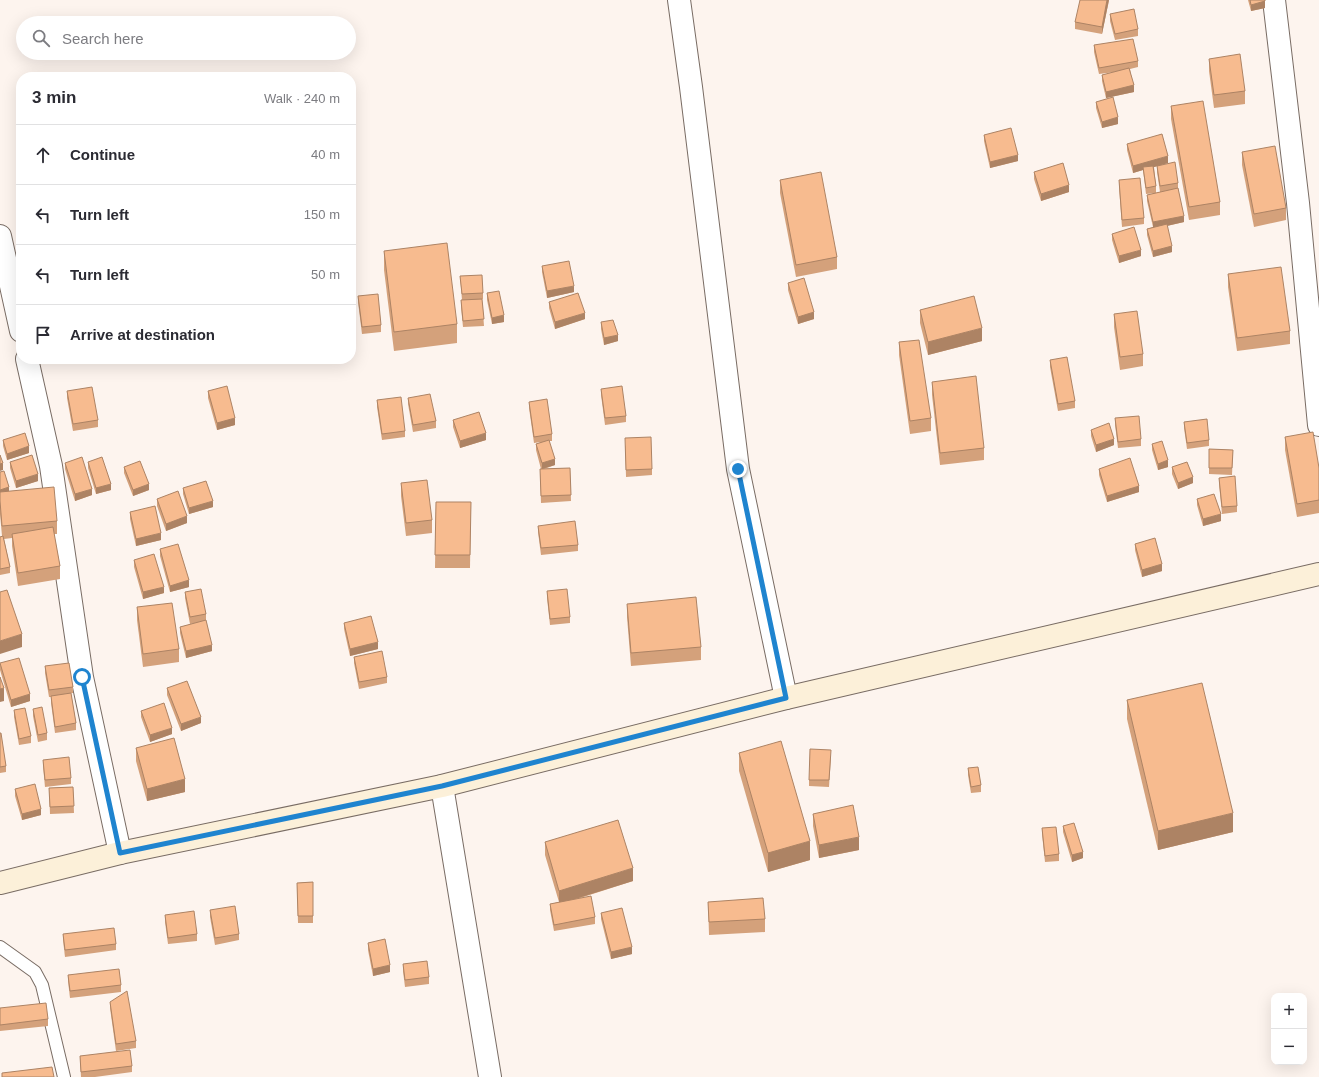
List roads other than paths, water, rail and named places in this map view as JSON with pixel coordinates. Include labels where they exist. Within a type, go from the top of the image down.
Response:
[{"type":"main road","points":[[0,883],[120,853],[442,786],[786,698],[1319,574]]},
{"type":"street","points":[[678,0],[692,95],[738,469],[786,698]]},
{"type":"street","points":[[1274,0],[1298,203],[1319,425]]},
{"type":"street","points":[[0,236],[16,308]]},
{"type":"street","points":[[28,364],[51,466],[82,677],[120,853]]},
{"type":"street","points":[[442,786],[490,1077]]},
{"type":"lane","points":[[0,947],[35,972],[42,985],[64,1077]]}]
